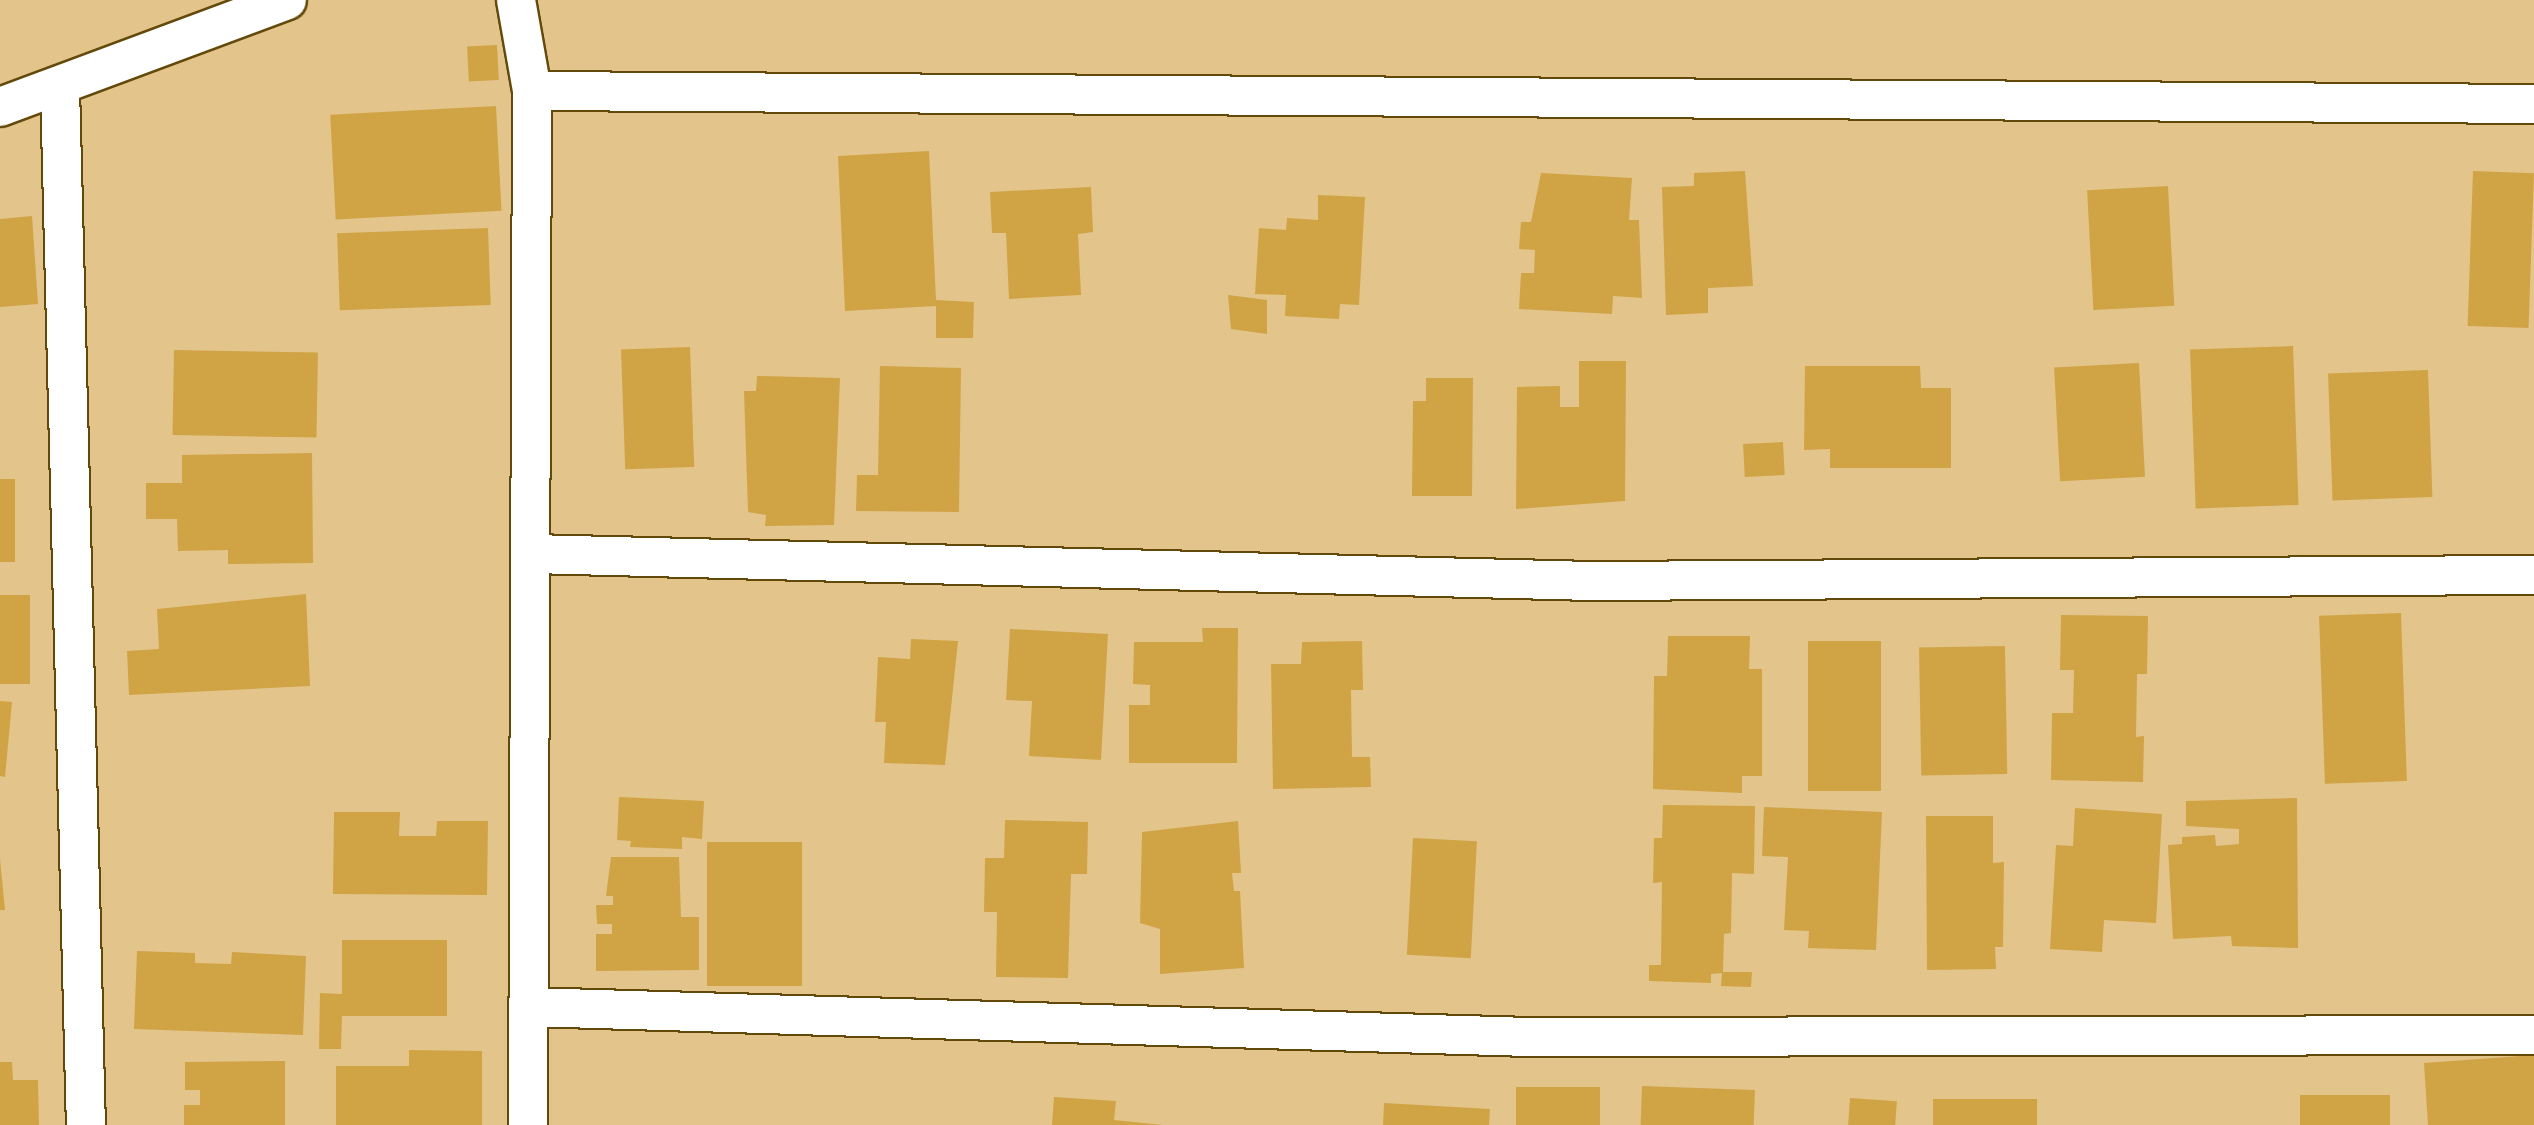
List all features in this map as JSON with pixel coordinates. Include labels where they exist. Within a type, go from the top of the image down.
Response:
[{"type":"street","points":[[0,107],[60,87],[287,0]]},
{"type":"street","points":[[516,0],[532,91],[528,1125]]},
{"type":"street","points":[[60,87],[86,1125]]},
{"type":"street","points":[[532,91],[2534,104]]},
{"type":"street","points":[[532,554],[1594,581],[2534,575]]},
{"type":"street","points":[[530,1007],[1531,1037],[2534,1035]]},
{"type":"building","points":[[497,45],[499,80],[469,82],[467,47]]},
{"type":"building","points":[[496,106],[501,211],[336,220],[330,115]]},
{"type":"building","points":[[929,151],[936,300],[974,302],[973,338],[936,338],[936,306],[845,311],[838,156]]},
{"type":"building","points":[[1745,171],[1753,286],[1708,288],[1708,313],[1666,315],[1662,187],[1694,186],[1694,173]]},
{"type":"building","points":[[2473,171],[2534,173],[2529,328],[2468,326]]},
{"type":"building","points":[[1541,173],[1632,178],[1629,220],[1639,220],[1642,298],[1613,296],[1612,314],[1519,309],[1521,273],[1534,273],[1535,250],[1519,249],[1521,222],[1531,222]]},
{"type":"building","points":[[2168,186],[2174,306],[2093,310],[2087,190]]},
{"type":"building","points":[[1091,187],[1093,232],[1078,234],[1081,295],[1009,299],[1006,233],[992,233],[990,192]]},
{"type":"building","points":[[1318,195],[1365,197],[1359,305],[1340,304],[1339,319],[1285,316],[1286,295],[1255,294],[1259,228],[1286,230],[1287,218],[1318,220]]},
{"type":"building","points":[[32,216],[38,304],[0,307],[0,219]]},
{"type":"building","points":[[488,228],[491,305],[340,310],[337,233]]},
{"type":"building","points":[[1228,295],[1267,300],[1267,334],[1231,329]]},
{"type":"building","points":[[2293,346],[2299,505],[2196,508],[2190,350]]},
{"type":"building","points":[[690,347],[694,467],[625,469],[621,349]]},
{"type":"building","points":[[174,350],[318,353],[316,438],[173,435]]},
{"type":"building","points":[[1579,361],[1626,361],[1625,501],[1516,509],[1517,387],[1560,386],[1560,407],[1579,407]]},
{"type":"building","points":[[2139,363],[2145,477],[2060,481],[2054,367]]},
{"type":"building","points":[[880,366],[961,368],[959,512],[856,511],[857,475],[878,475]]},
{"type":"building","points":[[1805,366],[1920,366],[1921,388],[1951,388],[1951,468],[1830,468],[1830,449],[1804,450]]},
{"type":"building","points":[[2428,370],[2432,497],[2332,500],[2328,373]]},
{"type":"building","points":[[757,376],[840,378],[834,525],[765,526],[766,515],[748,512],[744,391],[756,391]]},
{"type":"building","points":[[1426,378],[1473,378],[1472,496],[1412,496],[1413,401],[1426,401]]},
{"type":"building","points":[[1783,442],[1785,475],[1745,477],[1743,444]]},
{"type":"building","points":[[312,453],[313,563],[228,564],[228,550],[178,551],[177,519],[146,519],[146,483],[182,483],[182,455]]},
{"type":"building","points":[[0,479],[15,479],[15,562],[0,562]]},
{"type":"building","points":[[306,594],[310,686],[129,695],[127,651],[159,649],[157,609]]},
{"type":"building","points":[[0,595],[30,595],[30,684],[0,684]]},
{"type":"building","points":[[2401,613],[2407,781],[2325,784],[2319,616]]},
{"type":"building","points":[[2061,615],[2148,616],[2147,674],[2137,674],[2136,737],[2144,736],[2143,782],[2051,780],[2052,713],[2073,713],[2074,670],[2060,670]]},
{"type":"building","points":[[1202,628],[1238,628],[1237,763],[1129,763],[1129,705],[1150,705],[1150,685],[1133,684],[1134,642],[1203,642]]},
{"type":"building","points":[[1010,629],[1108,634],[1101,760],[1029,756],[1032,701],[1006,700]]},
{"type":"building","points":[[1668,636],[1750,636],[1749,669],[1762,669],[1762,776],[1742,776],[1742,793],[1653,789],[1654,676],[1667,676]]},
{"type":"building","points":[[911,639],[958,641],[945,765],[884,763],[886,722],[875,722],[878,657],[910,659]]},
{"type":"building","points":[[1362,641],[1363,690],[1351,690],[1352,757],[1370,757],[1371,787],[1273,789],[1271,664],[1301,664],[1302,642]]},
{"type":"building","points":[[1808,641],[1881,641],[1881,791],[1808,791]]},
{"type":"building","points":[[2005,646],[2007,774],[1921,775],[1919,648]]},
{"type":"building","points":[[0,701],[12,702],[5,777],[0,776]]},
{"type":"building","points":[[619,797],[704,801],[702,839],[682,837],[682,849],[630,847],[631,841],[617,840]]},
{"type":"building","points":[[2297,798],[2298,948],[2232,946],[2231,936],[2173,939],[2168,845],[2182,844],[2182,837],[2215,835],[2216,846],[2239,844],[2239,829],[2186,826],[2186,801]]},
{"type":"building","points":[[1663,805],[1755,806],[1754,874],[1732,873],[1731,933],[1724,934],[1723,972],[1752,972],[1751,987],[1721,986],[1722,973],[1711,974],[1711,983],[1649,981],[1649,965],[1661,965],[1662,882],[1653,883],[1654,838],[1662,838]]},
{"type":"building","points":[[1764,807],[1882,812],[1876,950],[1808,948],[1809,931],[1784,930],[1788,857],[1762,856]]},
{"type":"building","points":[[2075,808],[2162,814],[2156,923],[2104,920],[2102,952],[2050,949],[2056,845],[2073,846]]},
{"type":"building","points":[[334,812],[400,812],[399,836],[436,836],[437,821],[488,821],[487,895],[333,894]]},
{"type":"building","points":[[1926,816],[1993,816],[1993,863],[2004,862],[2003,947],[1995,947],[1996,969],[1927,970]]},
{"type":"building","points":[[1005,820],[1088,822],[1087,874],[1071,874],[1068,978],[996,977],[997,912],[984,912],[985,858],[1004,858]]},
{"type":"building","points":[[1238,821],[1241,873],[1232,873],[1234,891],[1240,891],[1244,968],[1160,974],[1160,929],[1140,923],[1142,832]]},
{"type":"building","points":[[1413,838],[1477,841],[1471,958],[1407,955]]},
{"type":"building","points":[[707,842],[802,842],[802,986],[707,986]]},
{"type":"building","points":[[611,857],[679,857],[681,917],[699,917],[699,970],[596,971],[596,934],[612,934],[612,924],[597,924],[596,905],[613,905],[613,896],[606,896]]},
{"type":"building","points":[[0,859],[5,910],[0,910]]},
{"type":"building","points":[[342,940],[447,940],[447,1016],[342,1016],[341,1049],[319,1049],[320,993],[342,994]]},
{"type":"building","points":[[137,951],[195,953],[195,963],[231,964],[232,952],[306,956],[303,1035],[134,1029]]},
{"type":"building","points":[[409,1050],[482,1051],[482,1125],[336,1125],[336,1066],[409,1066]]},
{"type":"building","points":[[2534,1055],[2534,1125],[2428,1125],[2424,1063]]},
{"type":"building","points":[[285,1061],[285,1125],[184,1125],[184,1105],[200,1105],[200,1090],[185,1090],[185,1062]]},
{"type":"building","points":[[0,1062],[12,1062],[13,1080],[38,1080],[39,1125],[0,1125]]},
{"type":"building","points":[[1642,1086],[1755,1090],[1754,1125],[1641,1125]]},
{"type":"building","points":[[1516,1087],[1600,1087],[1600,1125],[1516,1125]]},
{"type":"building","points":[[2300,1095],[2390,1095],[2390,1125],[2300,1125]]},
{"type":"building","points":[[1054,1097],[1116,1101],[1114,1120],[1163,1125],[1052,1125]]},
{"type":"building","points":[[1850,1098],[1897,1101],[1895,1125],[1848,1125]]},
{"type":"building","points":[[1933,1099],[2037,1099],[2037,1125],[1933,1125]]},
{"type":"building","points":[[1384,1103],[1490,1109],[1489,1125],[1383,1125]]}]
